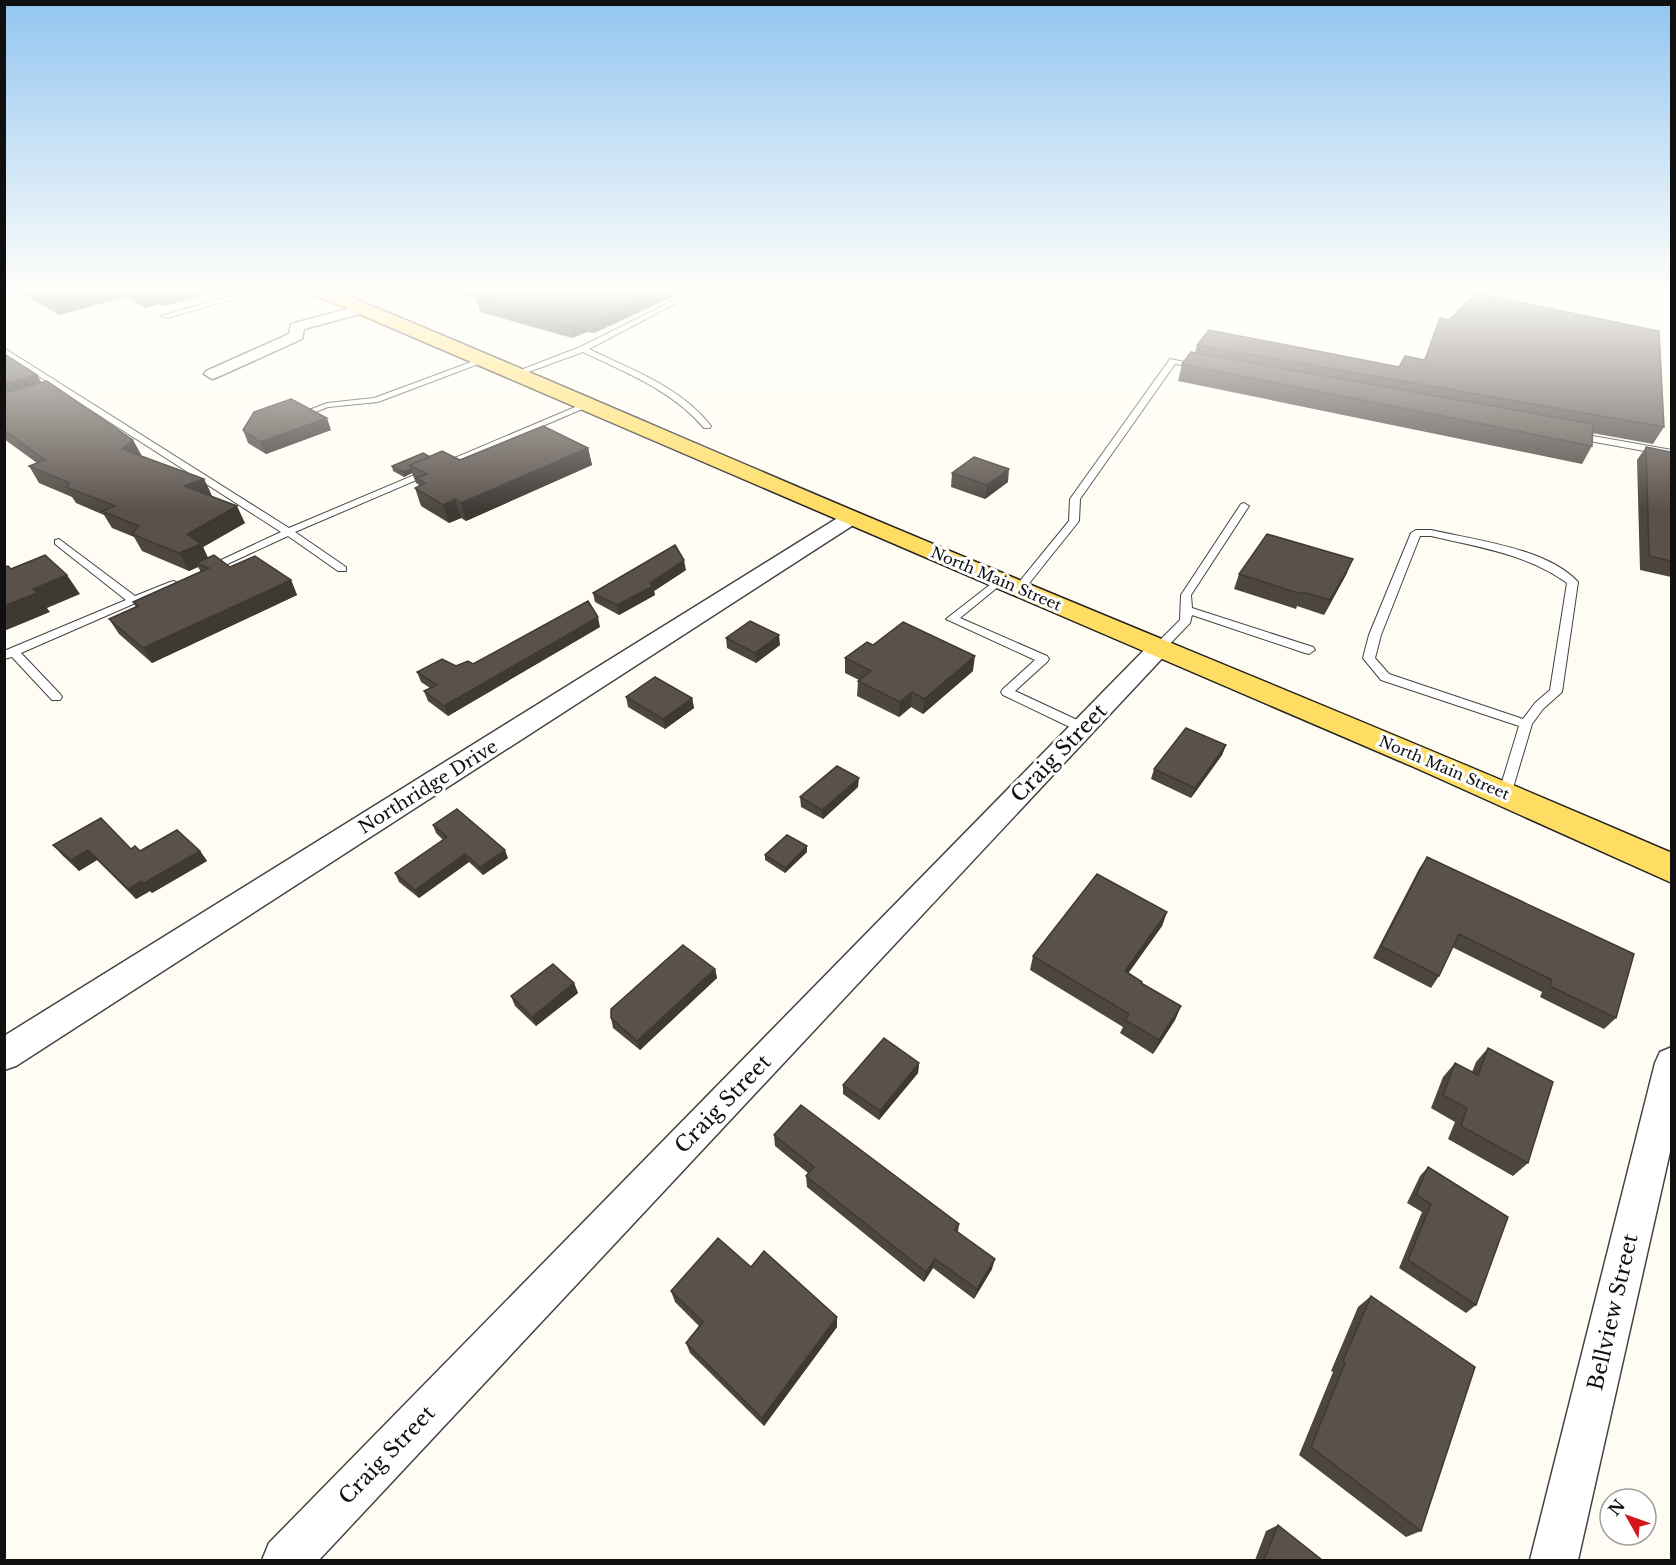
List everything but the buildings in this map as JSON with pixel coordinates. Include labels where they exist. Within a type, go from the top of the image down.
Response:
[{"type":"main road","name":"North Main Street","points":[[495,364],[851,518],[1160,647],[1671,868]]},
{"type":"street","points":[[212,374],[238,364]]},
{"type":"street","name":"Northridge Drive","points":[[4,1055],[851,518]]},
{"type":"street","name":"Craig Street","points":[[286,1560],[1160,647]]},
{"type":"street","name":"Bellview Street","points":[[1554,1560],[1671,1063]]},
{"type":"lane","points":[[24,364],[61,390],[288,532],[342,569]]},
{"type":"lane","points":[[313,410],[327,405],[375,400],[474,364]]},
{"type":"lane","points":[[517,373],[542,364]]},
{"type":"lane","points":[[612,364],[673,395],[696,411],[707,426]]},
{"type":"lane","points":[[1083,728],[1007,692],[1042,659],[951,619],[1010,584],[1074,521],[1075,499],[1171,364]]},
{"type":"lane","points":[[1188,364],[1208,368]]},
{"type":"lane","points":[[198,574],[288,532],[590,404]]},
{"type":"lane","points":[[1567,434],[1671,453]]},
{"type":"lane","points":[[1160,647],[1186,621],[1186,595],[1244,506]]},
{"type":"lane","points":[[1505,795],[1526,724],[1539,706],[1556,692],[1573,582],[1558,569],[1540,561],[1431,533],[1416,533],[1375,635],[1369,658],[1385,677],[1526,724]]},
{"type":"lane","points":[[59,542],[134,601]]},
{"type":"lane","points":[[56,697],[9,654],[187,578]]},
{"type":"lane","points":[[1186,610],[1309,650]]}]
